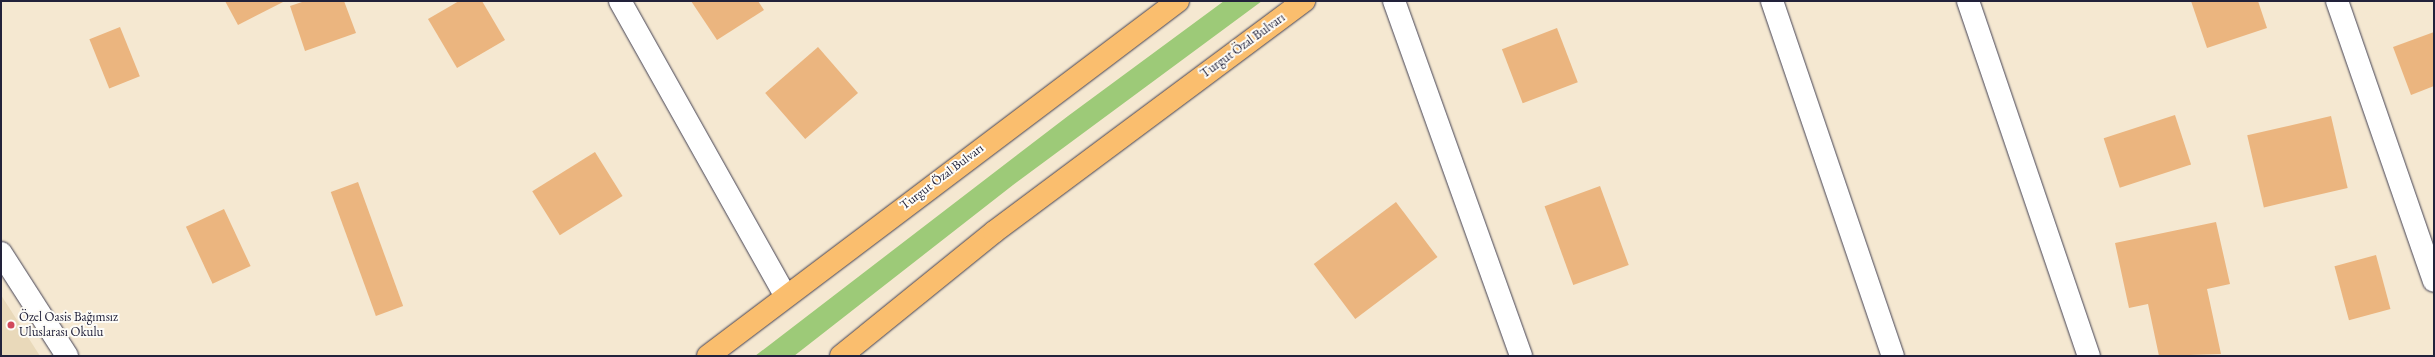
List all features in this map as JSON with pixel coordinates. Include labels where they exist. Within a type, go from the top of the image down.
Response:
[{"type":"main road","name":"Turgut Özal Bulvarı","points":[[708,356],[785,295],[1178,1]]},
{"type":"main road","name":"Turgut Özal Bulvarı","points":[[841,356],[994,232],[1304,1]]},
{"type":"street","points":[[620,1],[785,295]]},
{"type":"street","points":[[1394,1],[1521,356]]},
{"type":"street","points":[[1772,1],[1893,356]]},
{"type":"street","points":[[1968,1],[2089,356]]},
{"type":"street","points":[[2337,1],[2434,281]]},
{"type":"street","points":[[1,253],[67,356]]},
{"type":"shaded area","name":"Özel Oasis Bağımsız Uluslarası Okulu","points":[[1,295],[40,356],[1,356]]},
{"type":"green space","points":[[1224,1],[1262,1],[1013,185],[794,356],[755,356],[1068,116]]},
{"type":"building","points":[[225,1],[285,1],[238,25]]},
{"type":"building","points":[[305,1],[344,1],[356,33],[305,51],[290,6]]},
{"type":"building","points":[[459,1],[482,1],[505,40],[457,68],[428,19]]},
{"type":"building","points":[[691,1],[758,1],[764,10],[717,40]]},
{"type":"building","points":[[2191,1],[2258,1],[2267,28],[2207,48]]},
{"type":"building","points":[[120,27],[140,76],[109,89],[89,39]]},
{"type":"building","points":[[1557,28],[1578,82],[1523,103],[1502,49]]},
{"type":"building","points":[[2434,32],[2434,86],[2411,95],[2393,47]]},
{"type":"building","points":[[818,47],[858,93],[805,139],[765,93]]},
{"type":"building","points":[[2175,115],[2191,164],[2120,188],[2104,138]]},
{"type":"building","points":[[2331,116],[2348,188],[2264,207],[2247,135]]},
{"type":"building","points":[[595,152],[623,196],[560,235],[532,191]]},
{"type":"building","points":[[358,182],[403,306],[376,316],[331,192]]},
{"type":"building","points":[[1600,186],[1629,265],[1573,285],[1545,206]]},
{"type":"building","points":[[1396,202],[1438,257],[1355,319],[1314,264]]},
{"type":"building","points":[[224,209],[251,266],[213,284],[186,227]]},
{"type":"building","points":[[2216,222],[2230,284],[2207,289],[2221,354],[2159,356],[2148,304],[2129,308],[2115,243]]},
{"type":"building","points":[[2376,255],[2390,309],[2349,320],[2334,266]]},
{"type":"place","name":"Özel Oasis Bağımsız Uluslarası Okulu","points":[[11,325]]}]
